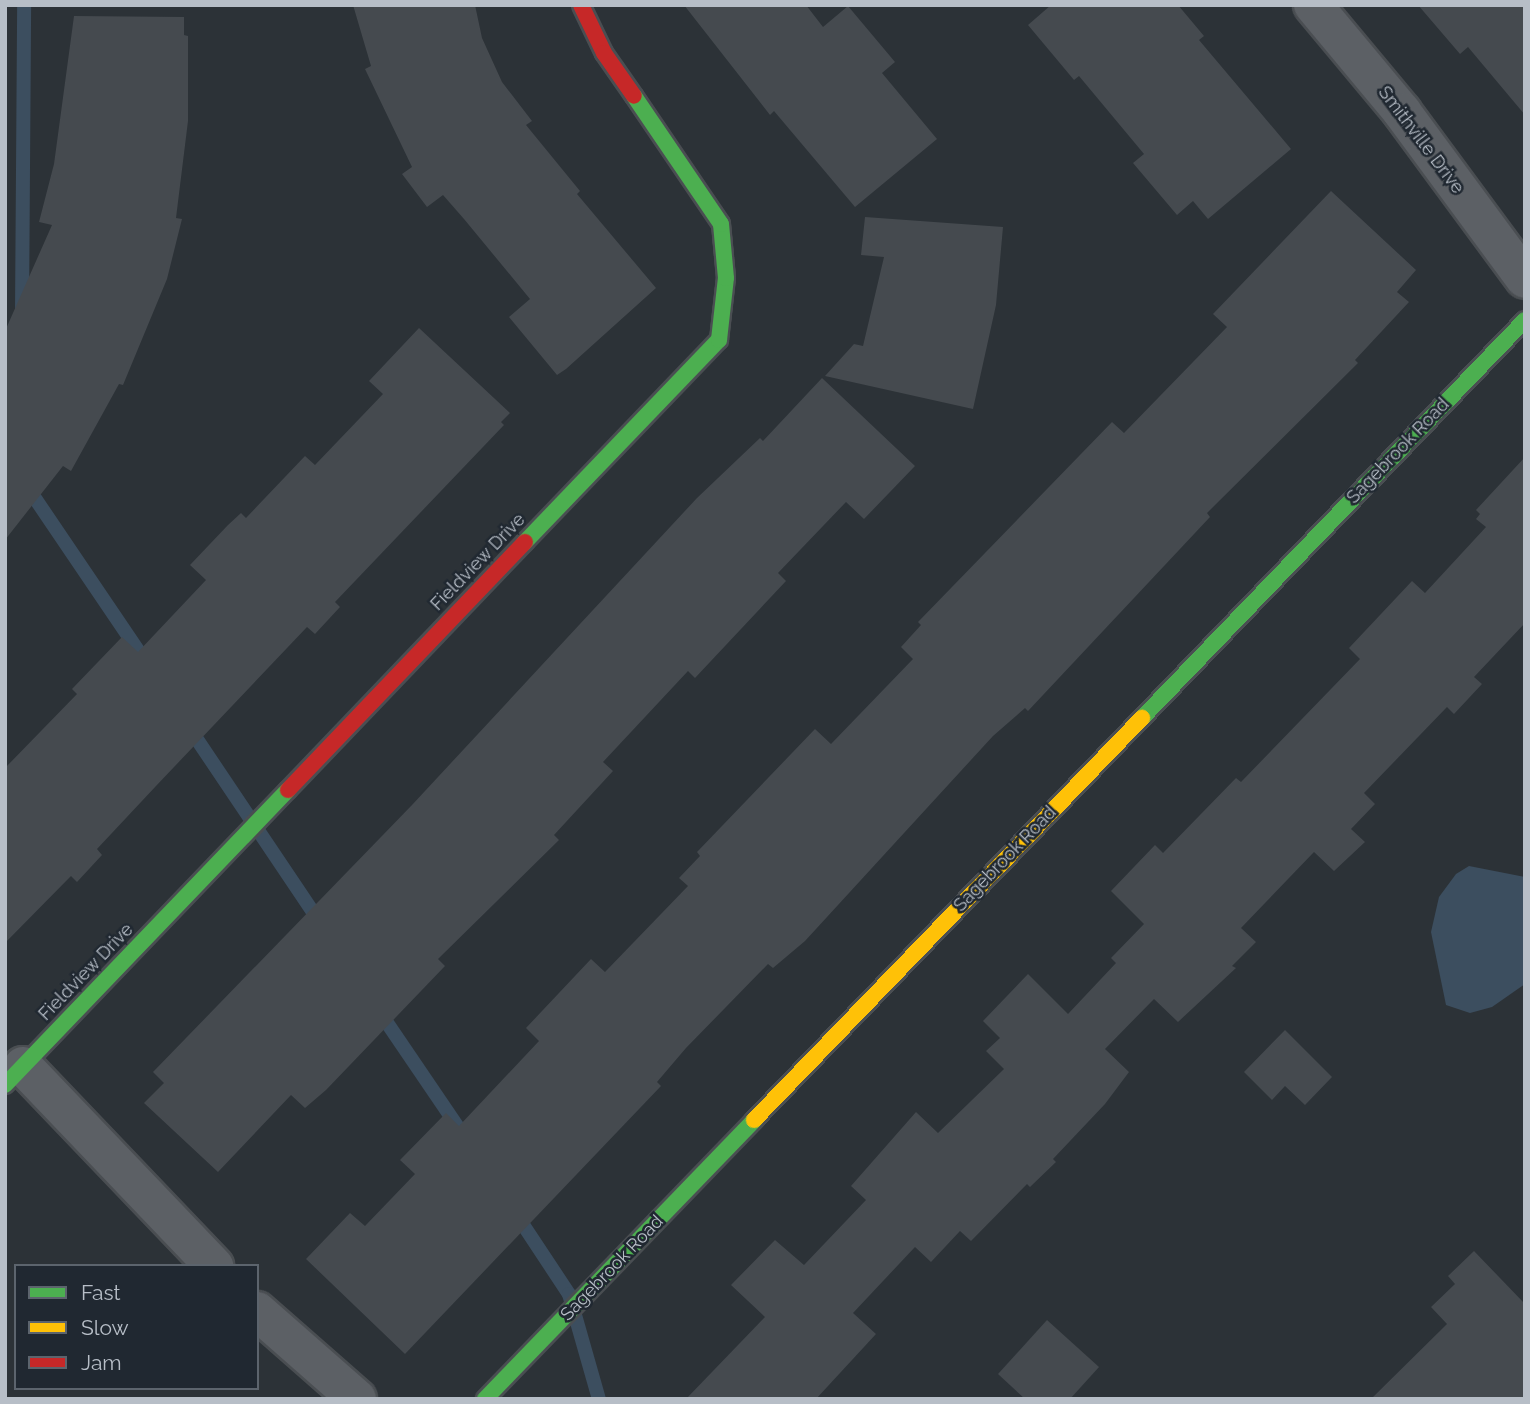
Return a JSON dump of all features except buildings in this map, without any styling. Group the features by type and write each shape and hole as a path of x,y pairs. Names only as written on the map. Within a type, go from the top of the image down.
{"street":[{"name":"Fieldview Drive","path":"14,1076 719,341 726,278 721,224 604,53 580,5"},
{"name":"Smithville Drive","path":"1313,5 1402,112 1525,279"},
{"name":"Sagebrook Road","path":"485,1399 1525,320"},
{"path":"14,1076 212,1264"},
{"path":"259,1313 357,1399"}],"water":[{"path":"1469,866 1525,877 1525,984 1492,1007 1470,1013 1446,1005 1431,932 1439,897 1456,874"}],"waterway":[{"path":"22,312 24,5"},
{"path":"26,485 148,665"},
{"path":"188,726 321,924"},
{"path":"379,1011 462,1133"},
{"path":"516,1214 569,1294 599,1399"}],"traffic: fast":[{"path":"525,542 719,340 726,278 721,224 634,96"},
{"path":"1142,718 1525,320"},
{"path":"5,1085 288,790"},
{"path":"485,1399 754,1120"}],"traffic: slow":[{"path":"754,1120 1142,718"}],"traffic: jam":[{"path":"581,5 604,53 634,96"},
{"path":"288,790 525,542"}]}
